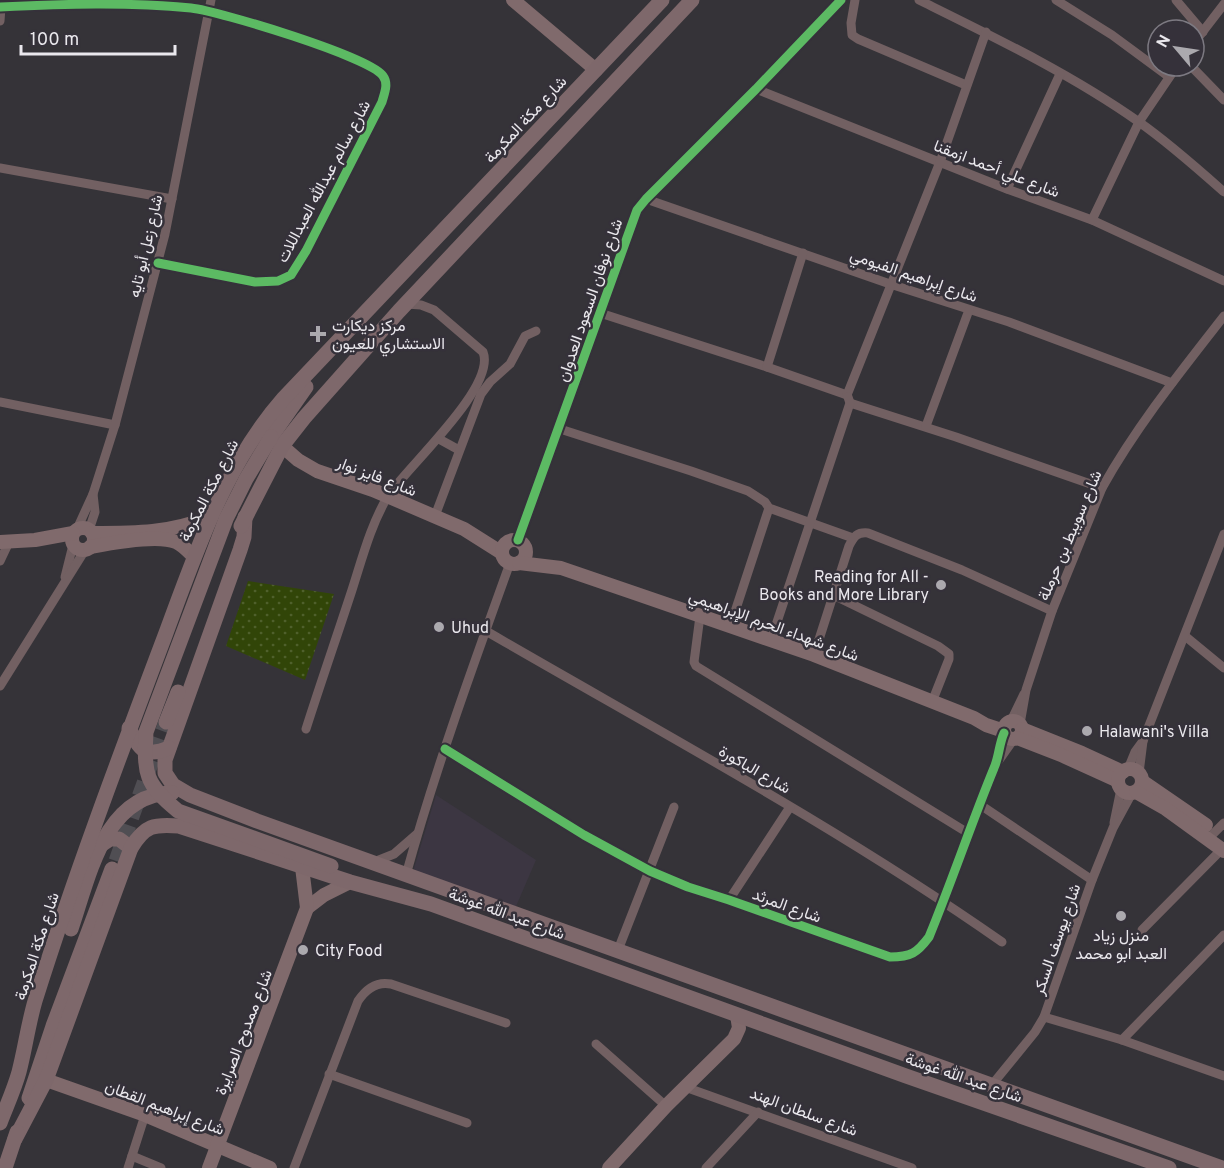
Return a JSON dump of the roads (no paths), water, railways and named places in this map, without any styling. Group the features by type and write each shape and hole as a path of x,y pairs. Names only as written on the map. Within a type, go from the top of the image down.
{"main road":[{"name":"شارع مكة المكرمة","path":"0,1123 19,1074 35,1004 129,728 194,557 235,469 270,416 662,0"},
{"path":"431,904 178,811 150,784 144,762 146,732 226,519 246,479 277,442 304,418 406,304 692,0"},
{"path":"166,722 245,517 277,442 337,343"},
{"name":"شارع عبد الله غوشة","path":"245,517 242,543 165,760 165,773 173,785 190,795 406,875 1222,1168"},
{"path":"129,728 138,746 148,753 158,753 169,748"},
{"path":"19,1074 108,830 122,814 141,800 169,792 190,795"},
{"path":"222,842 216,832 215,822 220,815 230,810"},
{"name":"شارع عبد الله غوشة","path":"15,1139 46,1080 70,1020 131,848 139,834 160,825 179,826 222,842 350,882 431,904 1169,1168"},
{"path":"101,845 110,839 119,838 131,848"},
{"path":"5,1168 53,1026 116,861"}],"street":[{"name":"شارع زعل أبو تايه","path":"0,686 65,580 95,512 93,494 115,425 158,263 211,0"},
{"path":"513,0 596,70"},
{"name":"شارع نوفان السعود العدوان","path":"406,875 445,749 631,223 646,199 841,0"},
{"path":"855,0 851,23 852,35 966,85"},
{"path":"919,0 986,32 1139,122 1224,192"},
{"path":"1056,0 1112,35 1146,60"},
{"path":"1176,0 1191,18"},
{"name":"شارع سالم عبدالله العبداللات","path":"1,7 107,3 209,11 299,38 350,57 376,69 383,75 386,82 382,102 306,251 291,275 278,281 255,282 158,263"},
{"path":"1206,28 1224,4"},
{"path":"0,21 1,7"},
{"path":"771,640 849,399 890,284 940,162 986,32"},
{"path":"1007,189 1060,74"},
{"path":"1092,220 1139,122 1168,78"},
{"path":"1203,78 1224,100"},
{"name":"شارع علي أحمد ازمقنا","path":"756,89 1007,189 1092,220 1224,281"},
{"path":"0,168 172,199"},
{"name":"شارع إبراهيم الفيومي","path":"646,199 890,284 1020,326 1172,383"},
{"path":"767,367 803,253"},
{"path":"306,729 365,551 388,496 439,438 473,389 485,366 485,356 480,348 434,310 421,305 406,304"},
{"path":"926,426 969,310"},
{"path":"600,313 767,367 849,399 1102,488"},
{"name":"شارع سويبط بن حرملة","path":"1012,730 1052,611 1102,488 1172,383 1224,316"},
{"path":"435,516 485,388 510,364 525,336 536,331"},
{"path":"0,402 115,425"},
{"path":"560,429 748,491 770,508 853,538"},
{"path":"439,438 459,450"},
{"name":"شارع فايز نوار","path":"277,442 298,460 317,471 388,496 514,552"},
{"path":"730,627 770,508"},
{"path":"0,561 5,542 82,539 171,530 212,517"},
{"path":"814,655 853,538 861,533 868,533 962,570 1052,611"},
{"name":"شارع يوسف السكر","path":"1224,534 1143,741 1044,1017 1122,1040 1224,1076"},
{"path":"82,539 116,542 167,540 180,544 194,557"},
{"name":"شارع شهداء الحرم الإبراهيمي","path":"514,552 814,655 974,718 986,725 1012,730 1061,755 1130,781 1220,840"},
{"path":"833,595 938,646 949,654 932,702"},
{"path":"700,616 694,662 696,666 968,833"},
{"name":"شارع الباكورة","path":"486,631 790,807 944,901 1002,942"},
{"path":"1185,636 1224,668"},
{"name":"شارع المرثد","path":"445,749 584,835 650,871 688,887 890,957 904,957 921,947 929,937 995,765 999,743 1012,730"},
{"path":"979,804 1092,880"},
{"path":"618,950 674,807"},
{"path":"729,900 790,807"},
{"path":"373,862 394,854 417,834"},
{"path":"1142,930 1220,840"},
{"name":"شارع ممدوح الصرايرة","path":"209,1168 307,908 302,867"},
{"path":"307,908 324,895 350,882"},
{"path":"1122,1040 1224,935"},
{"path":"294,1168 357,1001 365,991 383,983 506,1023"},
{"path":"609,1168 666,1106 735,1039 740,1028 737,1015"},
{"path":"992,1086 1035,1032 1044,1017"},
{"path":"596,1044 666,1106"},
{"path":"329,1074 467,1123"},
{"name":"شارع إبراهيم القطان","path":"46,1080 146,1115 270,1168"},
{"name":"شارع سلطان الهند","path":"685,1087 912,1168"},
{"path":"706,1168 758,1112"},
{"path":"128,1168 146,1115"},
{"path":"132,1156 161,1168"}],"tunnel":[{"path":"116,861 166,722"}],"place":[{"name":"مركز ديكارت الاستشاري للعيون","path":"318,334"},
{"name":"Reading for All - Books and More Library","path":"941,585"},
{"name":"Uhud","path":"439,627"},
{"name":"Halawani's Villa","path":"1087,731"},
{"name":"منزل زياد العبد ابو محمد","path":"1121,916"},
{"name":"City Food","path":"303,950"}]}
